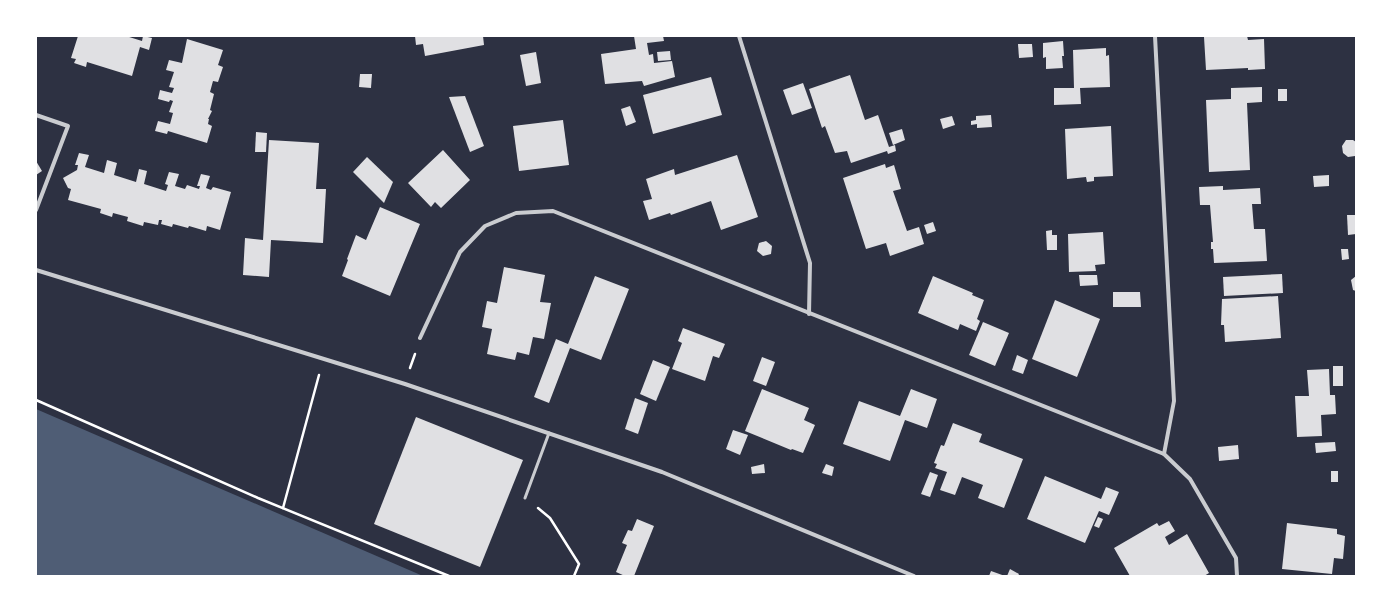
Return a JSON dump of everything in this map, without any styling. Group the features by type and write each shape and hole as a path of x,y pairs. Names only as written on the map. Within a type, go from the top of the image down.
{"street":[{"path":"739,36 810,263 809,314"},
{"path":"1155,36 1174,401 1164,454"},
{"path":"36,115 68,126 36,210"},
{"path":"420,338 460,252 486,226 516,213 553,212 1164,454 1190,479 1236,558 1237,576"},
{"path":"36,270 405,384 662,472 914,576"}],"lane":[{"path":"526,498 549,433"}],"path":[{"path":"405,384 420,338"},
{"path":"283,508 323,359"},
{"path":"36,400 283,508 449,576"},
{"path":"526,498 550,518 571,551 579,564 574,576"}],"water":[{"path":"36,409 423,576 36,576"}],"building":[{"path":"78,36 126,36 142,41 143,36 152,38 149,50 140,47 132,76 87,62 86,67 74,63 76,59 71,58"},
{"path":"415,36 483,36 484,45 425,56 423,44 416,45"},
{"path":"634,36 663,36 664,41 647,43 649,55 653,54 654,63 672,61 675,77 644,86 642,81 605,84 601,54 636,49"},
{"path":"1247,36 1248,40 1264,39 1265,69 1248,70 1248,68 1206,70 1204,37"},
{"path":"187,39 223,50 218,65 223,67 218,82 213,81 210,92 214,94 210,110 212,111 208,119 208,124 212,126 207,143 168,131 167,134 155,131 158,121 170,124 173,113 169,112 173,101 170,100 169,102 158,99 160,90 172,93 174,88 169,87 174,72 166,70 169,60 182,63"},
{"path":"1063,41 1063,68 1046,69 1046,57 1043,58 1043,43"},
{"path":"1018,44 1032,44 1033,57 1019,58"},
{"path":"1106,48 1106,56 1109,55 1110,87 1080,88 1081,104 1054,105 1054,88 1074,88 1073,50"},
{"path":"670,51 671,60 658,61 657,52"},
{"path":"536,52 541,83 526,86 520,55"},
{"path":"360,74 372,74 371,88 359,87"},
{"path":"850,75 865,120 878,115 889,147 895,145 896,151 888,154 887,151 851,163 847,151 835,153 825,126 822,128 809,89"},
{"path":"711,77 722,115 653,134 643,95"},
{"path":"803,83 812,108 792,115 783,90"},
{"path":"1262,87 1262,102 1247,103 1250,170 1209,172 1206,100 1231,99 1231,88"},
{"path":"1278,89 1287,89 1287,101 1278,101"},
{"path":"465,96 484,146 470,152 449,97"},
{"path":"630,106 636,122 626,126 621,109"},
{"path":"991,115 992,127 977,128 977,124 971,125 971,121 976,120 976,116"},
{"path":"952,116 955,125 943,129 940,119"},
{"path":"563,120 569,165 519,171 513,126"},
{"path":"1111,126 1113,176 1094,177 1094,181 1087,182 1086,177 1067,179 1065,129"},
{"path":"902,129 905,140 893,145 889,133"},
{"path":"256,132 267,133 266,152 255,152"},
{"path":"269,140 319,143 316,189 326,189 323,243 271,240 269,277 243,275 245,238 263,240"},
{"path":"1346,140 1353,140 1356,142 1355,156 1348,157 1343,153 1342,146"},
{"path":"443,150 470,180 441,208 435,202 431,207 408,183"},
{"path":"79,153 89,155 85,167 104,173 107,160 117,163 114,175 136,182 139,169 147,171 144,184 166,191 168,185 165,184 169,172 179,174 175,186 185,189 187,185 199,189 200,186 197,186 201,174 210,176 206,188 211,190 213,187 231,192 220,230 207,226 206,231 189,226 188,228 173,224 172,227 161,224 162,220 159,220 158,225 144,222 143,226 127,221 128,217 113,213 112,217 100,213 101,209 68,200 71,189 68,188 63,178 77,170 78,165 75,165"},
{"path":"737,155 758,217 721,230 711,201 671,215 670,213 649,220 643,201 652,199 646,179 674,169 675,175"},
{"path":"367,157 393,182 384,203 353,172"},
{"path":"36,161 42,171 36,175"},
{"path":"885,164 886,168 894,165 901,189 893,191 907,231 919,227 924,244 890,256 886,243 866,249 843,178"},
{"path":"1329,175 1329,186 1314,187 1313,176"},
{"path":"1223,186 1223,190 1260,188 1261,204 1252,204 1254,229 1265,229 1267,261 1214,263 1213,249 1211,249 1211,242 1213,242 1210,205 1200,205 1199,187"},
{"path":"380,207 420,224 390,296 342,276 356,235 366,240"},
{"path":"1347,215 1356,215 1356,234 1348,235"},
{"path":"933,222 936,231 927,234 924,225"},
{"path":"1052,230 1052,235 1057,235 1057,250 1047,250 1046,231"},
{"path":"1103,232 1105,264 1095,265 1096,271 1069,272 1068,234"},
{"path":"766,241 772,246 771,254 763,256 757,251 759,243"},
{"path":"1341,249 1348,249 1349,259 1342,260"},
{"path":"504,267 545,275 540,302 551,303 544,339 533,337 529,355 517,352 515,360 487,354 492,329 482,327 487,301 497,303"},
{"path":"1282,274 1283,293 1224,296 1223,277"},
{"path":"1079,275 1097,275 1098,285 1080,286"},
{"path":"595,276 629,289 601,360 570,348 549,403 534,397 556,339 568,344"},
{"path":"933,276 973,293 972,295 984,300 977,319 980,321 976,331 960,324 958,330 918,313"},
{"path":"1356,276 1356,291 1353,290 1351,280"},
{"path":"1113,292 1140,292 1141,307 1113,307"},
{"path":"1278,296 1281,338 1225,342 1224,325 1221,325 1222,299"},
{"path":"1055,300 1100,319 1077,377 1032,359"},
{"path":"983,322 1009,333 995,366 969,355"},
{"path":"683,328 725,344 719,358 713,356 705,381 672,369 682,343 678,341"},
{"path":"1017,355 1028,360 1023,374 1012,370"},
{"path":"762,357 775,362 766,386 753,381"},
{"path":"653,360 670,367 656,401 640,394"},
{"path":"1333,366 1343,366 1343,386 1333,386"},
{"path":"1329,369 1330,395 1335,395 1336,414 1321,415 1322,436 1297,437 1295,396 1309,396 1307,370"},
{"path":"762,389 809,408 804,420 815,425 803,453 792,449 791,450 745,431"},
{"path":"911,389 937,399 927,428 905,420 890,461 843,444 859,401 900,416"},
{"path":"635,398 648,403 638,434 625,429"},
{"path":"416,417 523,460 480,567 374,524"},
{"path":"953,423 982,434 979,442 1023,459 1004,508 978,498 983,485 962,477 955,495 940,490 947,472 935,468 937,464 934,463 941,445 944,446"},
{"path":"733,430 748,435 740,455 726,449"},
{"path":"1335,442 1336,451 1316,453 1315,443"},
{"path":"1238,445 1239,459 1219,461 1218,447"},
{"path":"764,464 765,473 752,474 751,467"},
{"path":"826,464 834,467 832,476 822,473"},
{"path":"1331,471 1338,471 1338,482 1331,482"},
{"path":"930,472 938,475 930,497 921,494"},
{"path":"1045,476 1101,499 1106,487 1119,492 1109,515 1099,511 1085,543 1027,519"},
{"path":"1098,517 1103,519 1099,528 1094,526"},
{"path":"637,519 654,526 634,576 625,576 616,572 627,545 622,543 628,530 632,531"},
{"path":"1169,521 1175,531 1165,537 1169,545 1187,534 1209,573 1204,576 1130,576 1114,548 1157,523 1159,526"},
{"path":"1287,523 1337,529 1337,534 1345,536 1343,559 1334,558 1332,574 1282,569"},
{"path":"1010,569 1019,574 1018,576 1007,576"},
{"path":"991,571 1005,576 989,576"}]}
